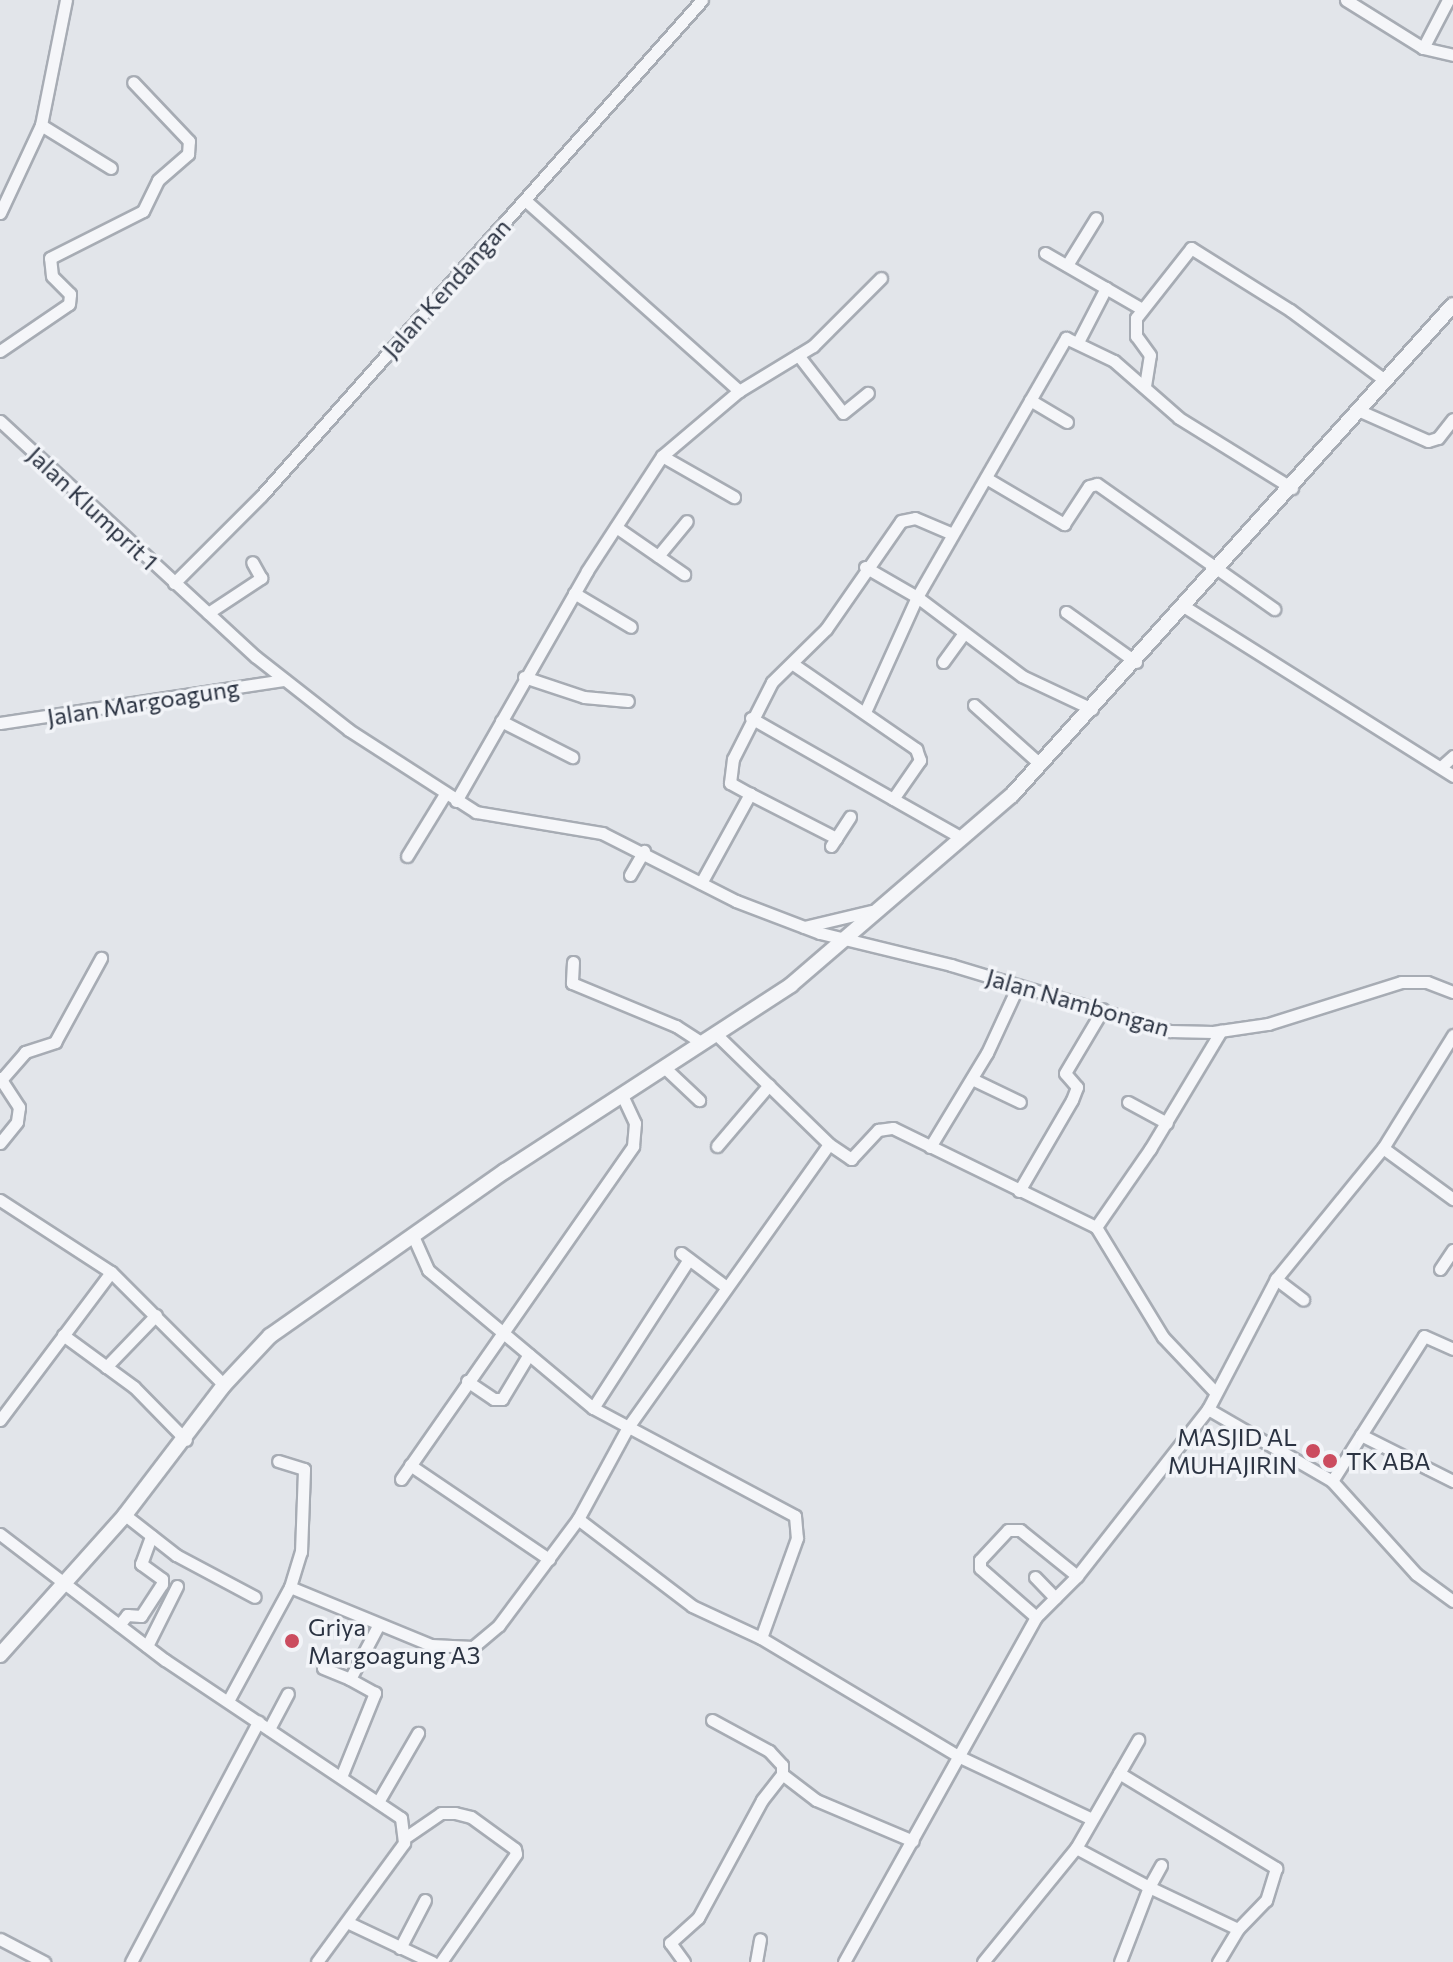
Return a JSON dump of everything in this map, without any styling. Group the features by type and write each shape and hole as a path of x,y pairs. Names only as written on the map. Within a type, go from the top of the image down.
{"street":[{"path":"0,213 41,125 66,0"},
{"name":"Jalan Kendangan","path":"186,571 262,495 702,0"},
{"path":"1346,0 1423,48 1453,55"},
{"path":"1423,48 1448,0"},
{"path":"0,351 69,304 70,294 52,276 50,258 143,211 158,180 188,154 189,141 133,82"},
{"path":"41,125 111,168"},
{"path":"525,200 739,391"},
{"path":"1067,265 1096,218"},
{"path":"1145,386 1150,355 1134,329 1142,309 1183,252 1199,249 1386,381"},
{"path":"1045,253 1142,309"},
{"path":"456,801 574,593 662,456 739,391 813,346 881,278"},
{"path":"1078,342 1106,288"},
{"path":"0,1655 125,1515 186,1440 224,1385 270,1336 791,985 871,911 962,838 1040,764 1136,662 1185,607 1213,569 1292,488 1453,305"},
{"path":"865,712 950,533 986,478 1066,338 1114,361 1179,418 1292,488"},
{"path":"798,355 843,413 868,393"},
{"path":"1030,400 1067,422"},
{"path":"1360,411 1428,441 1438,438 1453,419"},
{"name":"Jalan Klumprit 1","path":"0,421 174,583 186,571"},
{"path":"662,456 734,497"},
{"path":"986,478 1064,524 1089,486 1097,484 1213,569 1274,609"},
{"path":"850,817 833,842 730,782 751,718 776,676 793,664 826,629 865,567 905,518 928,521 950,533"},
{"path":"658,556 687,521"},
{"path":"616,527 684,574"},
{"path":"208,613 261,578 252,562"},
{"path":"865,567 917,597 1022,676 1092,709"},
{"name":"Jalan Nambongan","path":"174,583 285,680 456,801 493,817 580,827 644,851 701,883 842,940 1103,1009 1170,1031 1221,1031 1268,1024 1401,982 1427,982 1453,992"},
{"path":"574,593 631,627"},
{"path":"1185,607 1442,766 1453,776"},
{"path":"1066,612 1136,662"},
{"path":"943,662 963,634"},
{"path":"793,664 865,712 921,756 893,799"},
{"path":"524,677 584,697 628,701"},
{"name":"Jalan Margoagung","path":"0,723 285,680"},
{"path":"974,705 1040,764"},
{"path":"751,718 962,838"},
{"path":"501,721 572,757"},
{"path":"1442,766 1453,756"},
{"path":"407,856 445,794"},
{"path":"701,883 750,794"},
{"path":"630,875 644,851"},
{"path":"804,927 871,911"},
{"path":"0,1143 19,1115 16,1101 1,1079 25,1052 55,1042 101,958"},
{"path":"573,962 572,983 676,1026 702,1043"},
{"path":"930,1147 972,1079 1018,986"},
{"path":"1019,1191 1072,1100 1077,1087 1065,1073 1103,1009"},
{"path":"1096,1227 1167,1123 1221,1031"},
{"path":"716,1034 829,1144 851,1159 887,1127 1096,1227 1163,1337 1215,1392"},
{"path":"846,1961 1036,1617 1077,1576 1208,1409 1276,1279 1383,1148 1453,1035"},
{"path":"665,1068 699,1100"},
{"path":"972,1079 1020,1102"},
{"path":"717,1146 769,1085"},
{"path":"401,1479 502,1329 633,1146 635,1123 623,1097"},
{"path":"1128,1102 1167,1123"},
{"path":"290,1587 378,1626 431,1645 451,1649 482,1642 578,1519 628,1427 725,1286 829,1144"},
{"path":"1383,1148 1453,1199"},
{"path":"0,1200 111,1272 224,1385"},
{"path":"412,1241 428,1270 593,1408 795,1516 797,1538 761,1638"},
{"path":"1440,1269 1453,1250"},
{"path":"593,1408 685,1256 725,1286"},
{"path":"0,1420 111,1272"},
{"path":"1276,1279 1303,1299"},
{"path":"106,1367 156,1315"},
{"path":"63,1335 106,1367 186,1440"},
{"path":"1332,1481 1424,1336 1453,1349"},
{"path":"467,1381 494,1399 502,1399 529,1354"},
{"path":"1208,1409 1332,1481 1416,1574 1453,1601"},
{"path":"1361,1435 1453,1481"},
{"path":"228,1701 290,1587 304,1536 305,1477 301,1466 278,1461"},
{"path":"410,1465 549,1559"},
{"path":"125,1515 188,1563 255,1597"},
{"path":"578,1519 692,1606 761,1638 958,1756 1090,1818"},
{"path":"1036,1617 979,1566 1008,1530 1020,1530 1077,1576"},
{"path":"0,1534 147,1646 401,1818 406,1837"},
{"path":"119,1625 127,1615 141,1616 162,1584 162,1579 141,1564 151,1536"},
{"path":"1035,1577 1055,1598"},
{"path":"147,1646 177,1586"},
{"path":"350,1679 378,1626"},
{"path":"323,1668 375,1693 341,1777"},
{"path":"131,1962 264,1725 288,1694"},
{"path":"684,1962 670,1943 698,1918 762,1800 782,1774 782,1765 769,1751 712,1720"},
{"path":"378,1802 418,1733"},
{"path":"983,1962 1076,1848 1090,1818 1138,1740"},
{"path":"1119,1773 1276,1868 1266,1900 1238,1929 1218,1962"},
{"path":"782,1774 816,1800 913,1841"},
{"path":"317,1962 349,1923 406,1837 441,1813 455,1813 471,1817 515,1849 516,1854 441,1962"},
{"path":"1076,1848 1238,1929"},
{"path":"1120,1962 1149,1887 1161,1865"},
{"path":"400,1948 425,1900"},
{"path":"349,1923 432,1962"},
{"path":"0,1939 44,1962"},
{"path":"756,1962 760,1939"}],"place":[{"name":"MASJID AL MUHAJIRIN","path":"1313,1451"},
{"name":"TK ABA","path":"1330,1461"},
{"name":"Griya Margoagung A3","path":"292,1641"}]}
